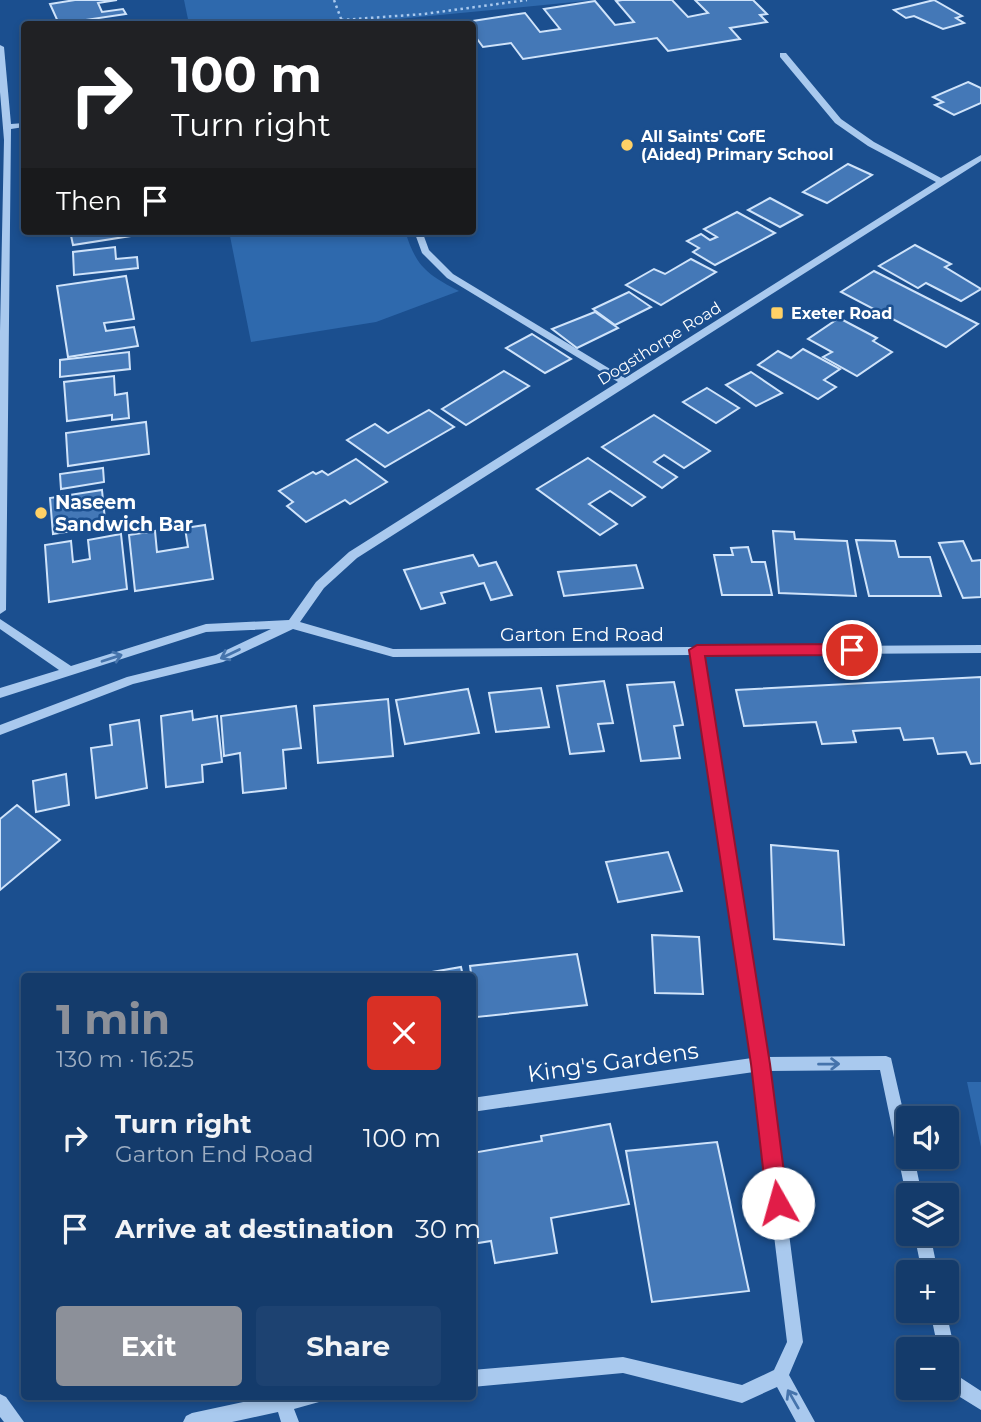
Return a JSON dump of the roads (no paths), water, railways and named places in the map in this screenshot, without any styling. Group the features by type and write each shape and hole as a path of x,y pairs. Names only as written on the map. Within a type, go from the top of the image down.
{"street":[{"path":"0,47 7,127 0,610"},
{"path":"783,55 838,121 872,144 942,182"},
{"path":"7,127 21,125"},
{"name":"Dogsthorpe Road","path":"292,624 320,585 354,555 981,157"},
{"path":"419,235 425,251 450,276 626,383"},
{"path":"0,623 71,672"},
{"path":"0,730 131,680 219,659 292,624"},
{"name":"Garton End Road","path":"0,693 206,628 292,624 393,653 981,649"},
{"path":"476,1379 623,1365 742,1394 780,1377 795,1342 760,1064 697,650"},
{"name":"King's Gardens","path":"476,1104 760,1064 886,1063 911,1183"},
{"path":"780,1377 806,1422"},
{"path":"959,1386 981,1401"},
{"path":"192,1422 296,1400"},
{"path":"0,1403 15,1422"},
{"path":"284,1403 290,1422"}],"place":[{"name":"All Saints' CofE (Aided) Primary School","path":"627,145"},
{"name":"Exeter Road","path":"777,313"},
{"name":"Naseem Sandwich Bar","path":"41,513"}]}
